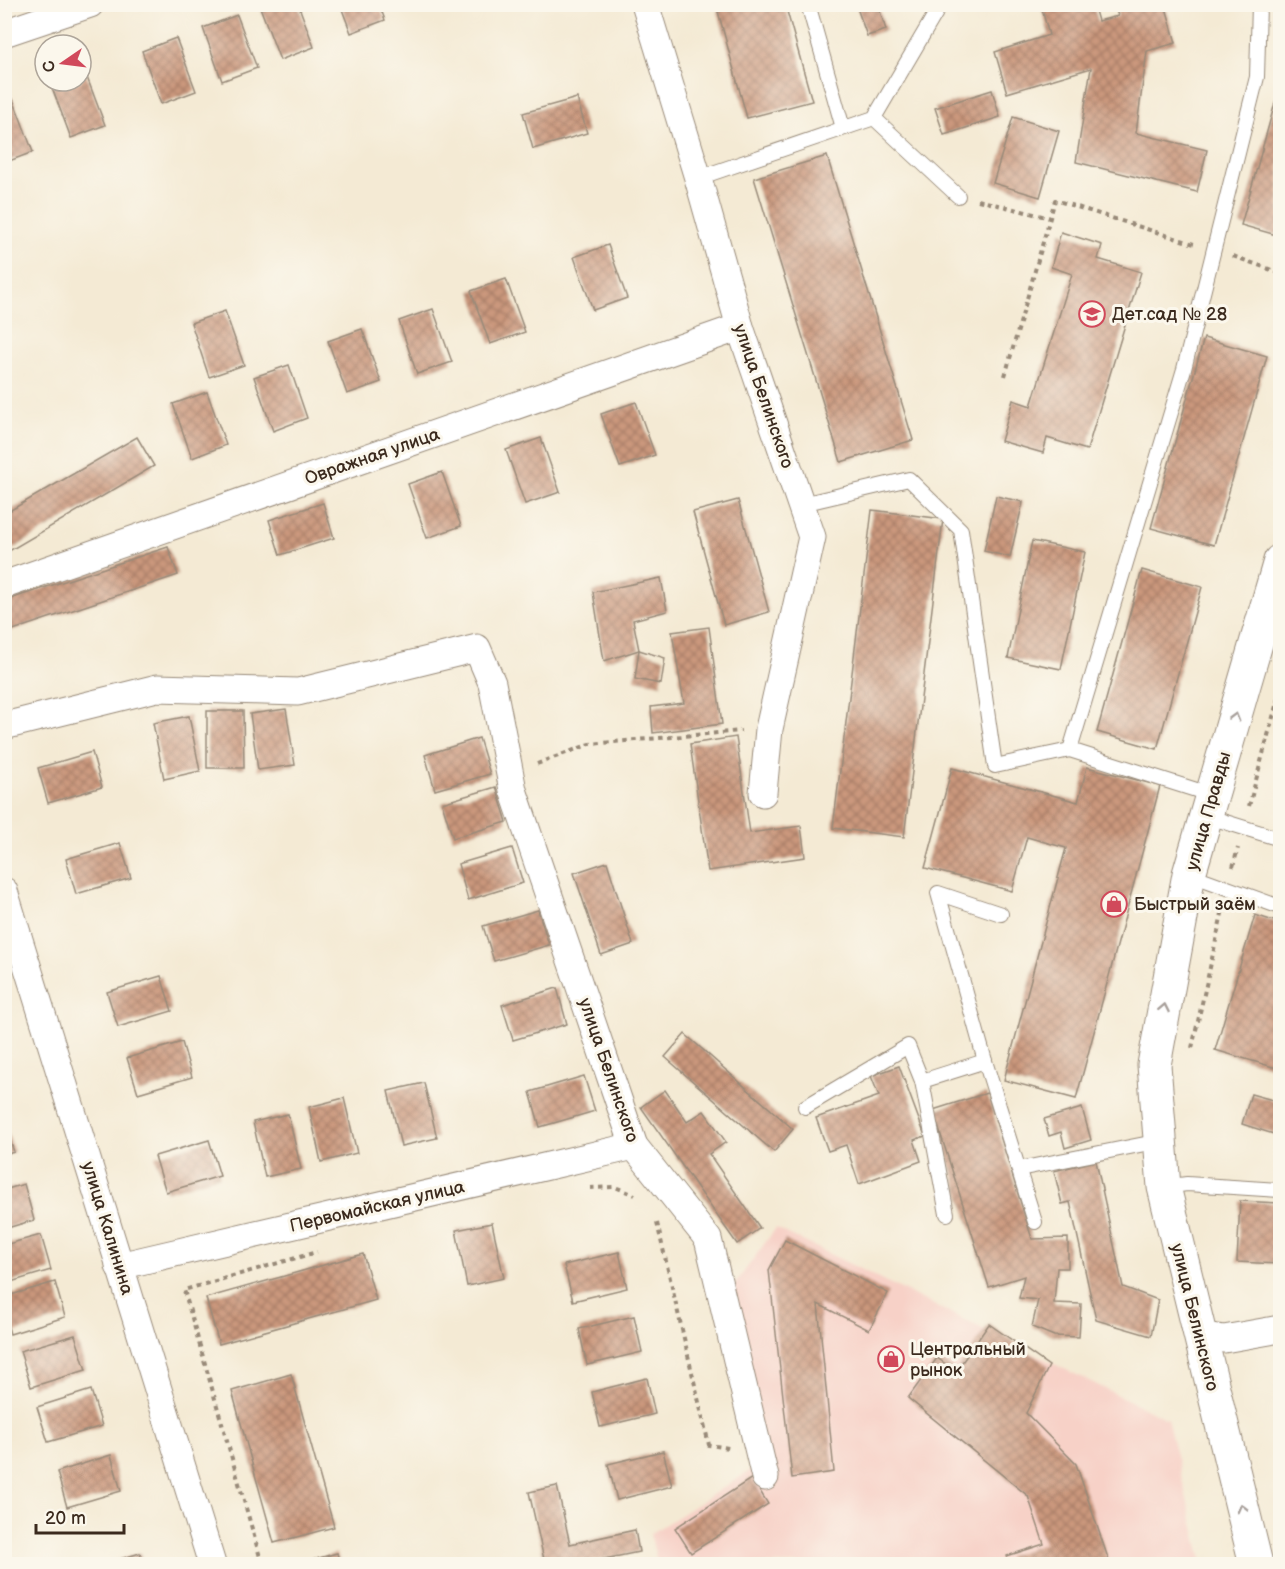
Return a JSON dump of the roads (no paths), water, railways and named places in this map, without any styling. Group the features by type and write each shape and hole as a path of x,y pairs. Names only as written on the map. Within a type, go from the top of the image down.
{"street":[{"name":"улица Белинского","path":"645,4 740,327 812,537 769,729 763,793"},
{"path":"4,33 80,6"},
{"name":"Овражная улица","path":"4,585 740,327"},
{"name":"улица Правды","path":"1154,1065 1189,874 1266,629 1281,561"},
{"name":"улица Белинского","path":"4,726 157,688 298,692 477,648 492,683 513,790 634,1146 708,1239 762,1465"},
{"name":"улица Калинина","path":"4,891 212,1564"},
{"name":"улица Белинского","path":"1154,1065 1164,1187 1256,1564"},
{"name":"Первомайская улица","path":"119,1266 634,1146"},
{"path":"1199,1335 1224,1339 1281,1329"}],"lane":[{"path":"808,4 843,128"},
{"path":"698,178 874,118 941,4"},
{"path":"1070,750 1184,369 1257,77 1259,4"},
{"path":"874,118 958,195"},
{"path":"802,504 909,479 961,530 994,766 1070,750 1209,806 1244,827 1281,838"},
{"path":"1189,874 1281,907"},
{"path":"1001,914 938,893 985,1061 1035,1222"},
{"path":"805,1107 908,1046 922,1081 947,1214"},
{"path":"922,1081 985,1061"},
{"path":"1019,1169 1160,1141"},
{"path":"1164,1187 1187,1184 1281,1190"}],"place":[{"name":"Дет.сад № 28","path":"1092,314"},
{"name":"Быстрый заём","path":"1114,904"},
{"name":"Центральный рынок","path":"891,1359"}]}
